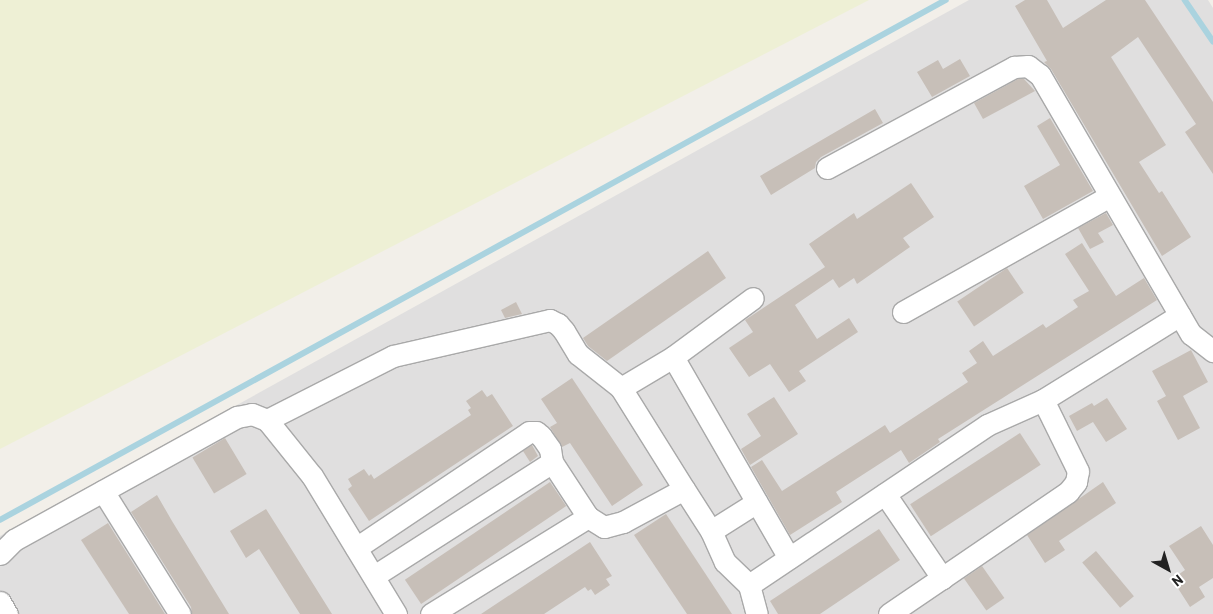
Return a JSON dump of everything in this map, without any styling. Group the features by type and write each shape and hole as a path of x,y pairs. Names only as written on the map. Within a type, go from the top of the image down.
{"street":[{"path":"827,168 1014,68 1028,66 1040,75 1191,334 1213,351"},
{"path":"903,312 1110,196"},
{"path":"620,388 673,356 753,298"},
{"path":"750,585 987,424 1043,400 1180,315"},
{"path":"268,420 393,356 550,320 558,324 564,331 578,354 620,388 711,530 725,562 750,585 757,614"},
{"path":"673,356 789,558"},
{"path":"889,614 1068,492 1076,482 1078,471 1043,400"},
{"path":"0,554 14,540 237,417 252,414 268,420 312,476 396,614"},
{"path":"356,548 529,432 536,432 541,436 550,449 552,462 588,517 604,527 624,522 684,489"},
{"path":"374,576 552,462"},
{"path":"103,491 180,614"},
{"path":"885,494 942,578"},
{"path":"711,530 757,502"},
{"path":"431,614 588,517"},
{"path":"0,602 7,614"}],"shaded area":[{"path":"969,0 1208,0 1213,8 1213,614 11,614 0,595 0,536"}],"green space":[{"path":"0,0 869,0 0,449"}],"building":[{"path":"1025,0 1047,0 1063,28 1106,0 1145,0 1213,102 1213,174 1185,132 1196,124 1138,37 1111,57 1166,145 1139,162 1159,193 1162,191 1191,237 1162,256 1051,69 1044,62 1047,61 1015,6"},
{"path":"960,59 970,76 932,97 917,72 938,60 943,69"},
{"path":"1018,79 1024,79 1035,91 983,119 974,103"},
{"path":"875,109 883,123 821,157 816,162 815,168 771,195 760,176"},
{"path":"1050,118 1093,191 1043,219 1024,186 1060,165 1037,126"},
{"path":"911,183 934,217 903,238 910,247 857,284 854,278 839,288 833,279 795,305 817,339 849,318 858,332 799,371 806,381 789,392 770,364 749,377 729,348 753,332 745,320 825,267 809,244 854,213 857,219"},
{"path":"1106,213 1113,225 1098,233 1104,242 1090,249 1078,228"},
{"path":"1082,243 1116,296 1144,278 1157,300 938,439 940,442 909,463 901,450 836,492 842,502 790,535 751,467 762,460 782,491 885,425 890,433 968,382 962,373 977,363 969,351 983,341 993,356 1043,324 1046,328 1078,307 1073,300 1089,291 1065,254"},
{"path":"708,251 726,278 607,361 588,346 583,338"},
{"path":"1007,268 1024,293 974,326 957,302"},
{"path":"516,302 522,314 505,318 501,310"},
{"path":"1191,350 1208,382 1183,396 1200,428 1178,440 1157,401 1166,396 1152,371"},
{"path":"572,378 643,485 612,506 570,443 562,447 550,427 557,423 541,399"},
{"path":"482,390 487,397 492,394 513,426 369,521 348,489 352,486 348,479 364,469 374,479 471,415 468,410 471,408 466,401"},
{"path":"774,397 798,434 750,465 741,449 761,436 747,414"},
{"path":"1107,398 1127,429 1106,442 1093,422 1077,431 1069,416 1092,403 1094,406"},
{"path":"1020,433 1041,465 931,536 910,504"},
{"path":"225,438 247,474 214,494 192,458"},
{"path":"532,445 538,456 530,462 523,451"},
{"path":"550,482 566,506 421,604 405,580"},
{"path":"1103,482 1116,503 1059,541 1065,550 1045,563 1027,535"},
{"path":"157,495 229,614 192,614 191,607 131,512"},
{"path":"266,509 332,614 300,614 259,549 246,558 230,531"},
{"path":"666,514 732,614 687,614 634,535"},
{"path":"108,523 165,614 129,614 81,540"},
{"path":"1201,526 1213,545 1213,578 1199,587 1205,597 1190,607 1172,579 1185,570 1169,546"},
{"path":"879,529 900,560 820,614 778,614 770,601"},
{"path":"590,542 612,576 606,579 610,585 595,595 591,589 588,591 585,587 544,614 481,614"},
{"path":"1096,551 1134,596 1120,608 1082,563"},
{"path":"982,566 1004,598 986,611 964,579"}],"waterway":[{"path":"0,520 946,0"},
{"path":"1185,0 1213,41"}]}
